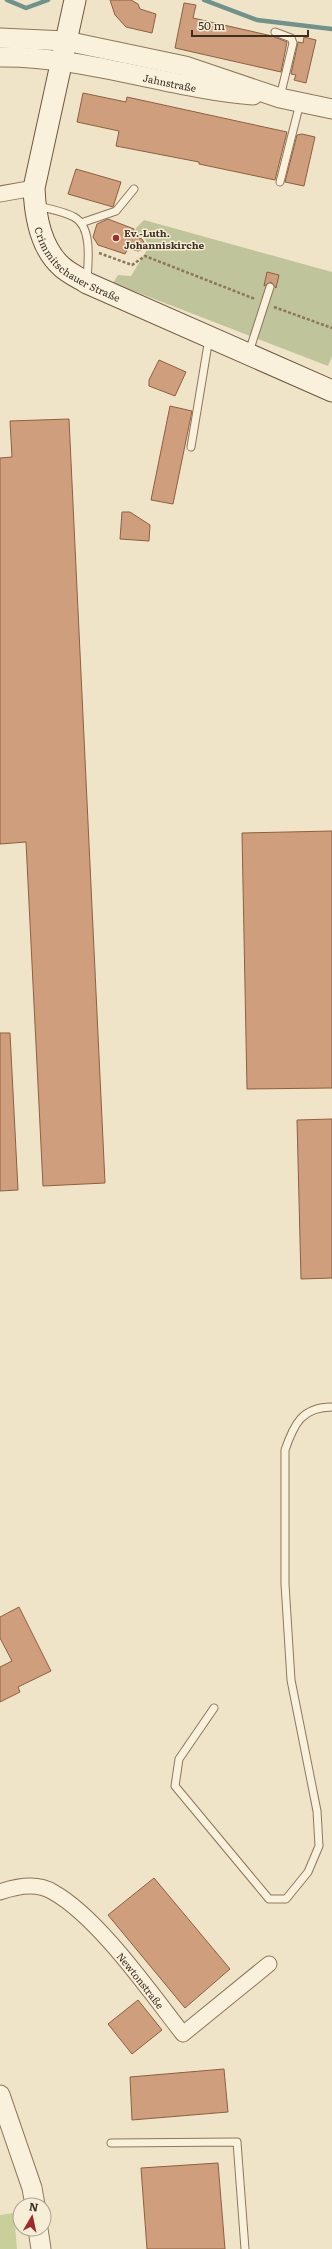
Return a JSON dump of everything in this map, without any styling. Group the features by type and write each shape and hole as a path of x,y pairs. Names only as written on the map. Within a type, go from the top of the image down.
{"main road":[{"name":"Crimmitschauer Straße","path":"74,3 34,197 40,230 54,258 61,266 87,283 248,356 332,391"}],"street":[{"name":"Jahnstraße","path":"0,38 66,41 185,66 280,98"},
{"name":"Jahnstraße","path":"0,57 61,61 219,92 280,98 332,109"},
{"path":"0,194 34,197"},
{"name":"Newtonstraße","path":"0,1892 15,1887 34,1886 53,1891 79,1911 103,1934 183,2034 269,1964"},
{"path":"0,2095 32,2188 34,2197"},
{"path":"39,2237 41,2249"}],"lane":[{"path":"275,32 290,38 293,43 280,98"},
{"path":"280,182 300,102"},
{"path":"81,222 116,211 134,189"},
{"path":"34,197 81,222 89,249 87,283"},
{"path":"248,356 270,287"},
{"path":"191,447 209,338"},
{"path":"214,1708 179,1759 175,1786 269,1899 286,1899 308,1872 319,1846 317,1811 290,1680 285,1584 285,1450 292,1429 308,1411 332,1407"},
{"path":"111,2144 237,2142 245,2249"}],"path":[{"path":"89,249 132,265 145,256 332,328"}],"green space":[{"path":"144,220 332,272 332,356 328,366 113,283 118,275 131,276 147,250 148,245 145,239 134,234 136,228"},
{"path":"12,2213 12,2237 16,2237 17,2249 0,2249 0,2215"}],"building":[{"path":"110,0 131,0 138,4 140,9 156,14 152,33 126,27 115,15"},
{"path":"184,3 196,5 193,18 272,36 287,42 281,72 175,48"},
{"path":"304,37 316,40 306,83 294,80 296,75 291,74 298,42 303,43"},
{"path":"83,93 126,102 127,97 287,132 275,180 199,164 199,162 116,146 119,131 77,122"},
{"path":"302,134 315,137 304,186 285,182 297,135"},
{"path":"76,169 121,182 113,207 68,194"},
{"name":"Ev.-Luth. Johanniskirche","path":"108,219 134,229 132,236 142,239 147,248 138,251 128,248 125,254 98,245 93,237 97,224"},
{"path":"267,272 279,275 276,288 271,282 264,286"},
{"path":"159,360 186,372 175,396 149,386 149,380"},
{"path":"170,406 192,411 173,504 151,500"},
{"path":"69,419 105,1183 43,1186 26,842 0,844 0,458 12,457 10,421"},
{"path":"122,512 130,512 150,525 149,541 120,539"},
{"path":"332,831 332,1088 247,1089 242,833"},
{"path":"0,1033 10,1033 18,1190 0,1191"},
{"path":"332,1119 332,1278 301,1279 297,1120"},
{"path":"19,1607 51,1671 18,1687 20,1692 0,1702 0,1667 12,1661 0,1638 0,1617"},
{"path":"154,1878 230,1969 185,2008 108,1915"},
{"path":"138,2000 162,2030 132,2054 108,2024"},
{"path":"224,2069 228,2112 132,2120 130,2077"},
{"path":"218,2163 225,2249 147,2249 141,2168"}],"waterway":[{"path":"7,0 26,8 48,0"},
{"path":"204,0 257,20 332,29"}],"place":[{"name":"Ev.-Luth. Johanniskirche","path":"116,238"}]}
